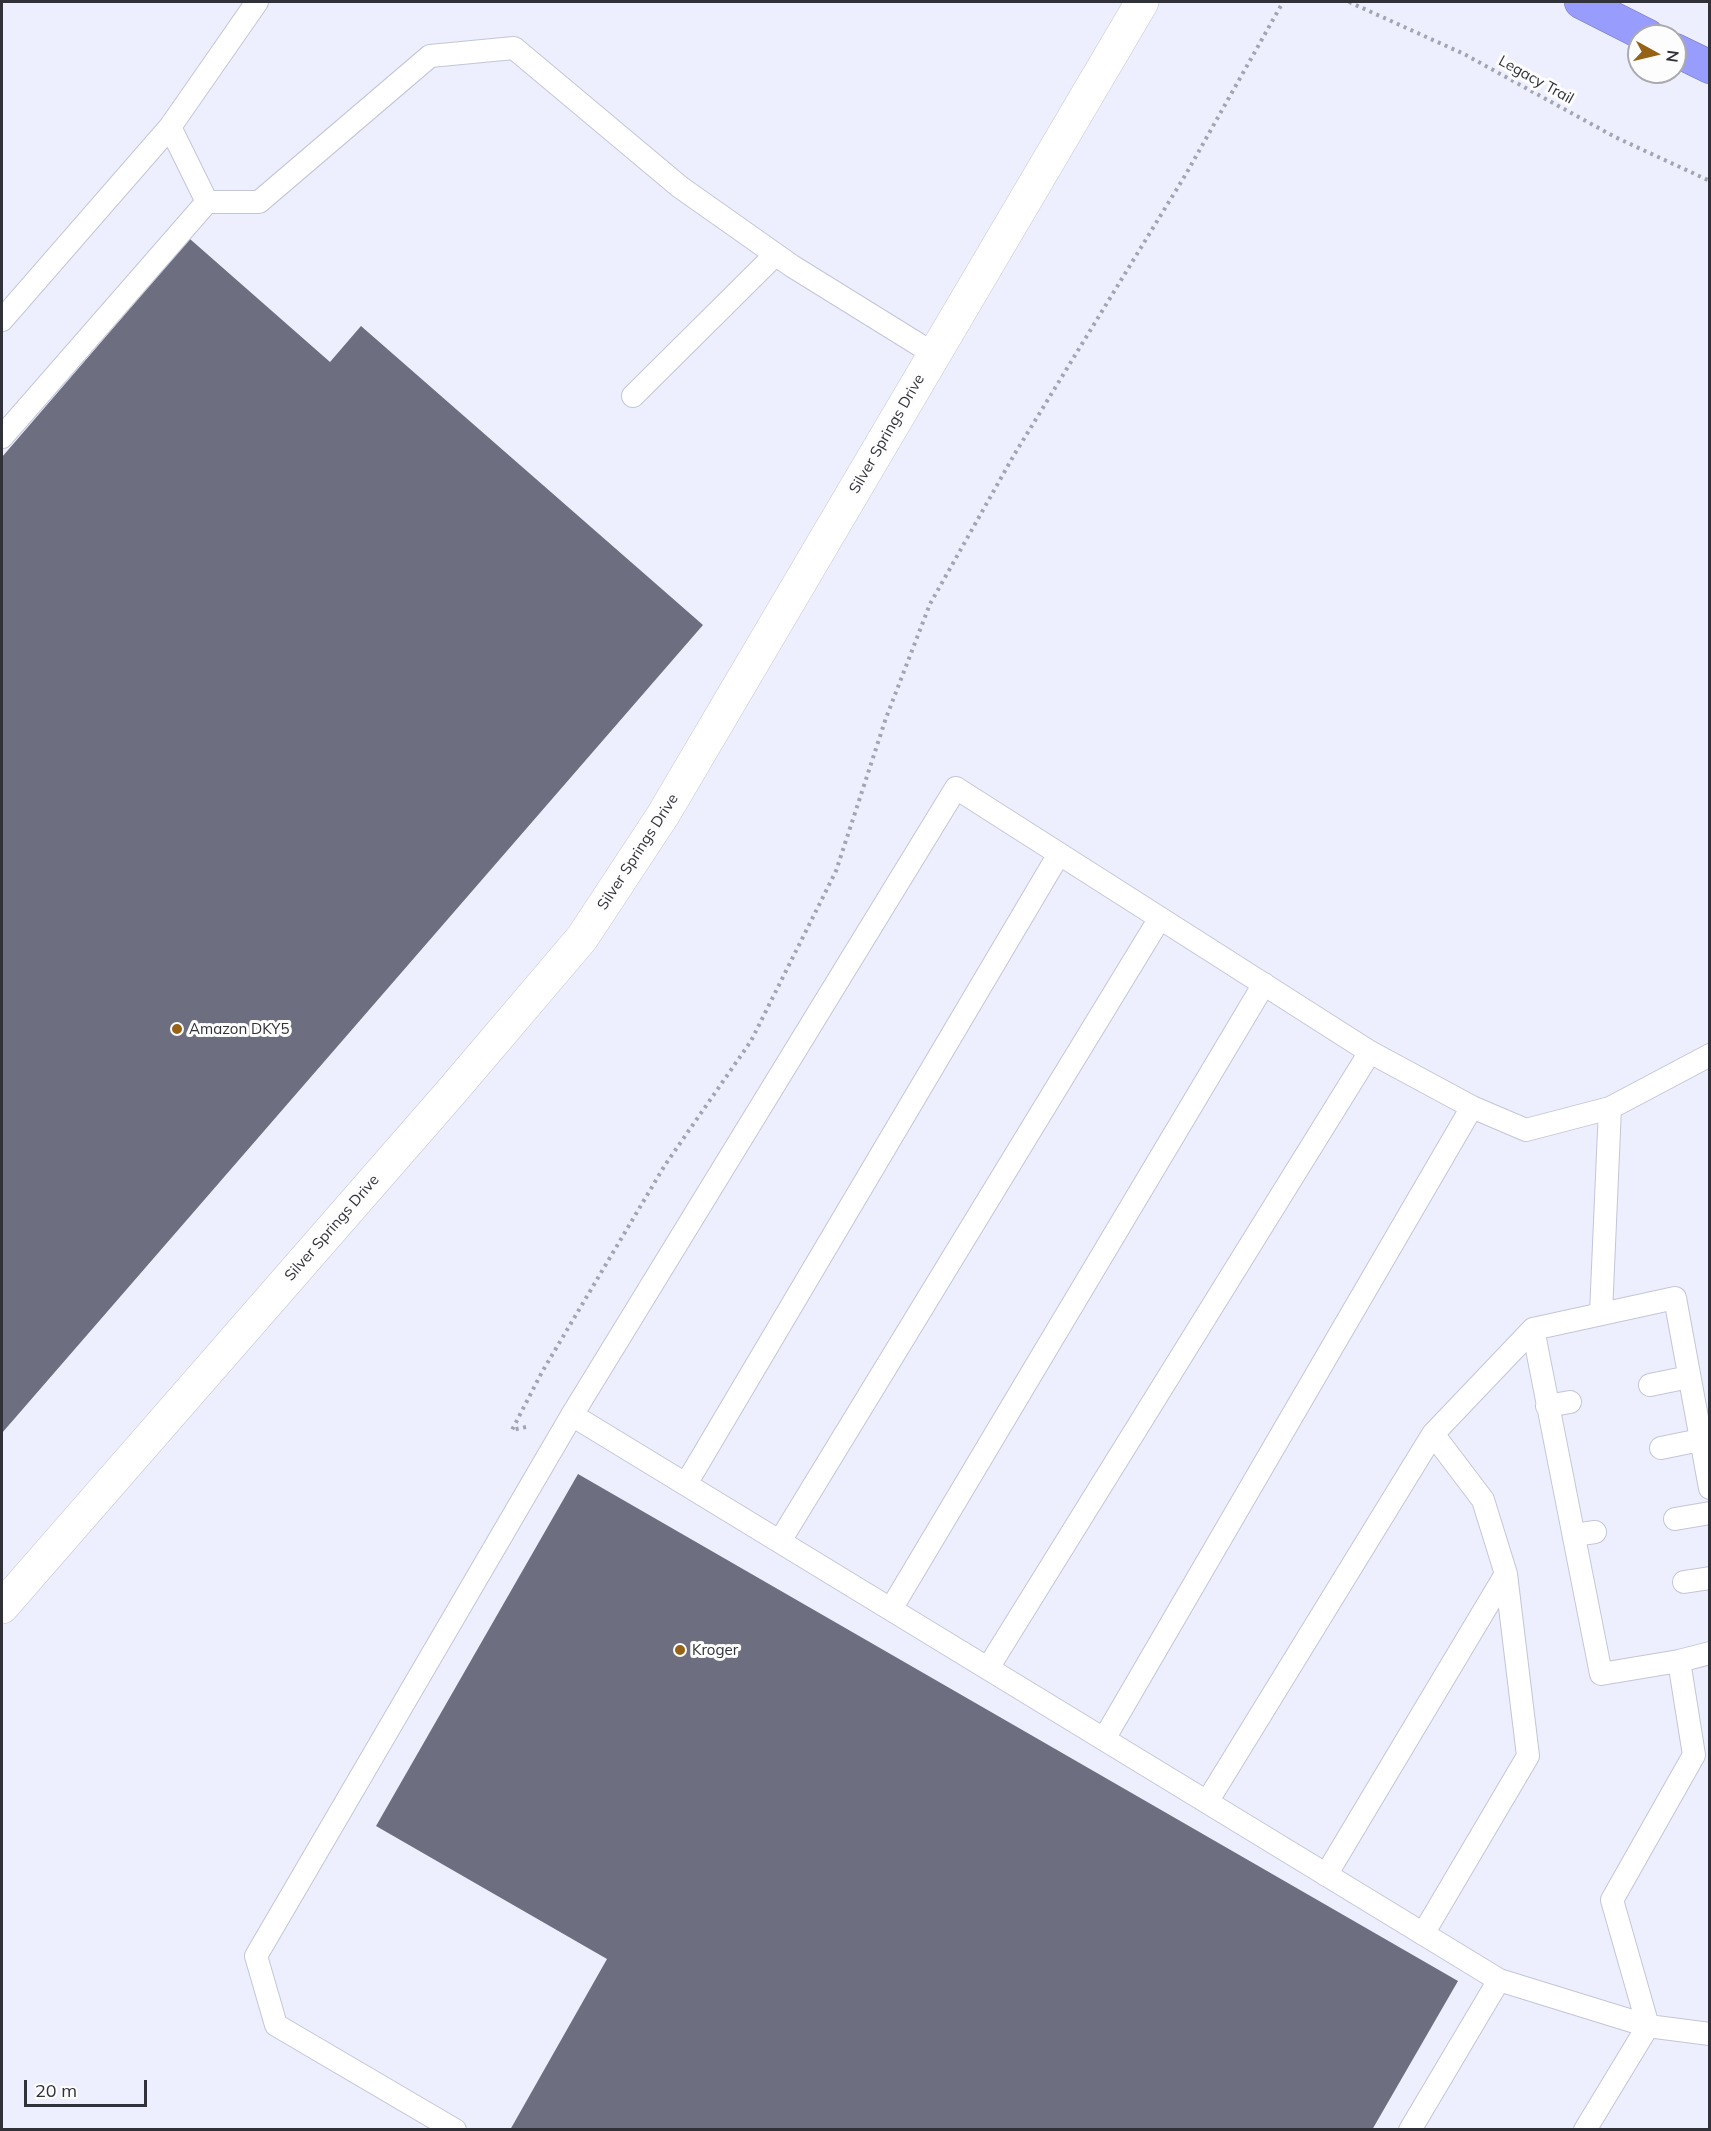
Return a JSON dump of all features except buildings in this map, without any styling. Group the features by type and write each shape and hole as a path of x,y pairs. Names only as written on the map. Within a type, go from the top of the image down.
{"highway":[{"path":"1581,2 1627,25"},
{"path":"1687,56 1710,67"}],"street":[{"name":"Silver Springs Drive","path":"2,1607 452,1091 582,938 663,816 1142,2"}],"lane":[{"path":"2,320 170,127 257,2"},
{"path":"2,437 207,202 259,202 430,56 514,48 680,187 775,255 934,354"},
{"path":"170,127 207,202"},
{"path":"633,396 775,255"},
{"path":"455,2130 276,2025 256,1956 572,1415 956,788 1371,1052 1472,1107 1526,1130 1610,1108 1710,1055"},
{"path":"686,1484 1059,854"},
{"path":"780,1541 1160,918"},
{"path":"891,1609 1264,984"},
{"path":"988,1668 1371,1052"},
{"path":"1104,1739 1472,1107"},
{"path":"1601,1313 1610,1108"},
{"path":"1207,1802 1432,1434 1533,1329 1675,1298 1710,1488"},
{"path":"1533,1329 1547,1406 1569,1468 1585,1533 1597,1599 1601,1674 1679,1661 1710,1653"},
{"path":"1650,1385 1689,1377"},
{"path":"1547,1406 1570,1402"},
{"path":"572,1415 1499,1980 1648,2026 1710,2034"},
{"path":"1423,1934 1528,1756 1506,1574 1483,1500 1432,1434"},
{"path":"1660,1448 1700,1440"},
{"path":"1675,1520 1710,1513"},
{"path":"1326,1875 1506,1574"},
{"path":"1684,1582 1710,1578"},
{"path":"1586,2130 1648,2026 1611,1900 1694,1755 1679,1661"},
{"path":"1410,2130 1499,1980"}],"path":[{"path":"572,1415 512,1430 542,1372 665,1165 751,1041 836,871 886,718 930,604 1014,455 1186,174 1283,2"},
{"name":"Legacy Trail","path":"1349,2 1464,54 1615,137 1710,181"}],"place":[{"name":"Amazon DKY5","path":"177,1029"},
{"name":"Kroger","path":"680,1650"}]}
